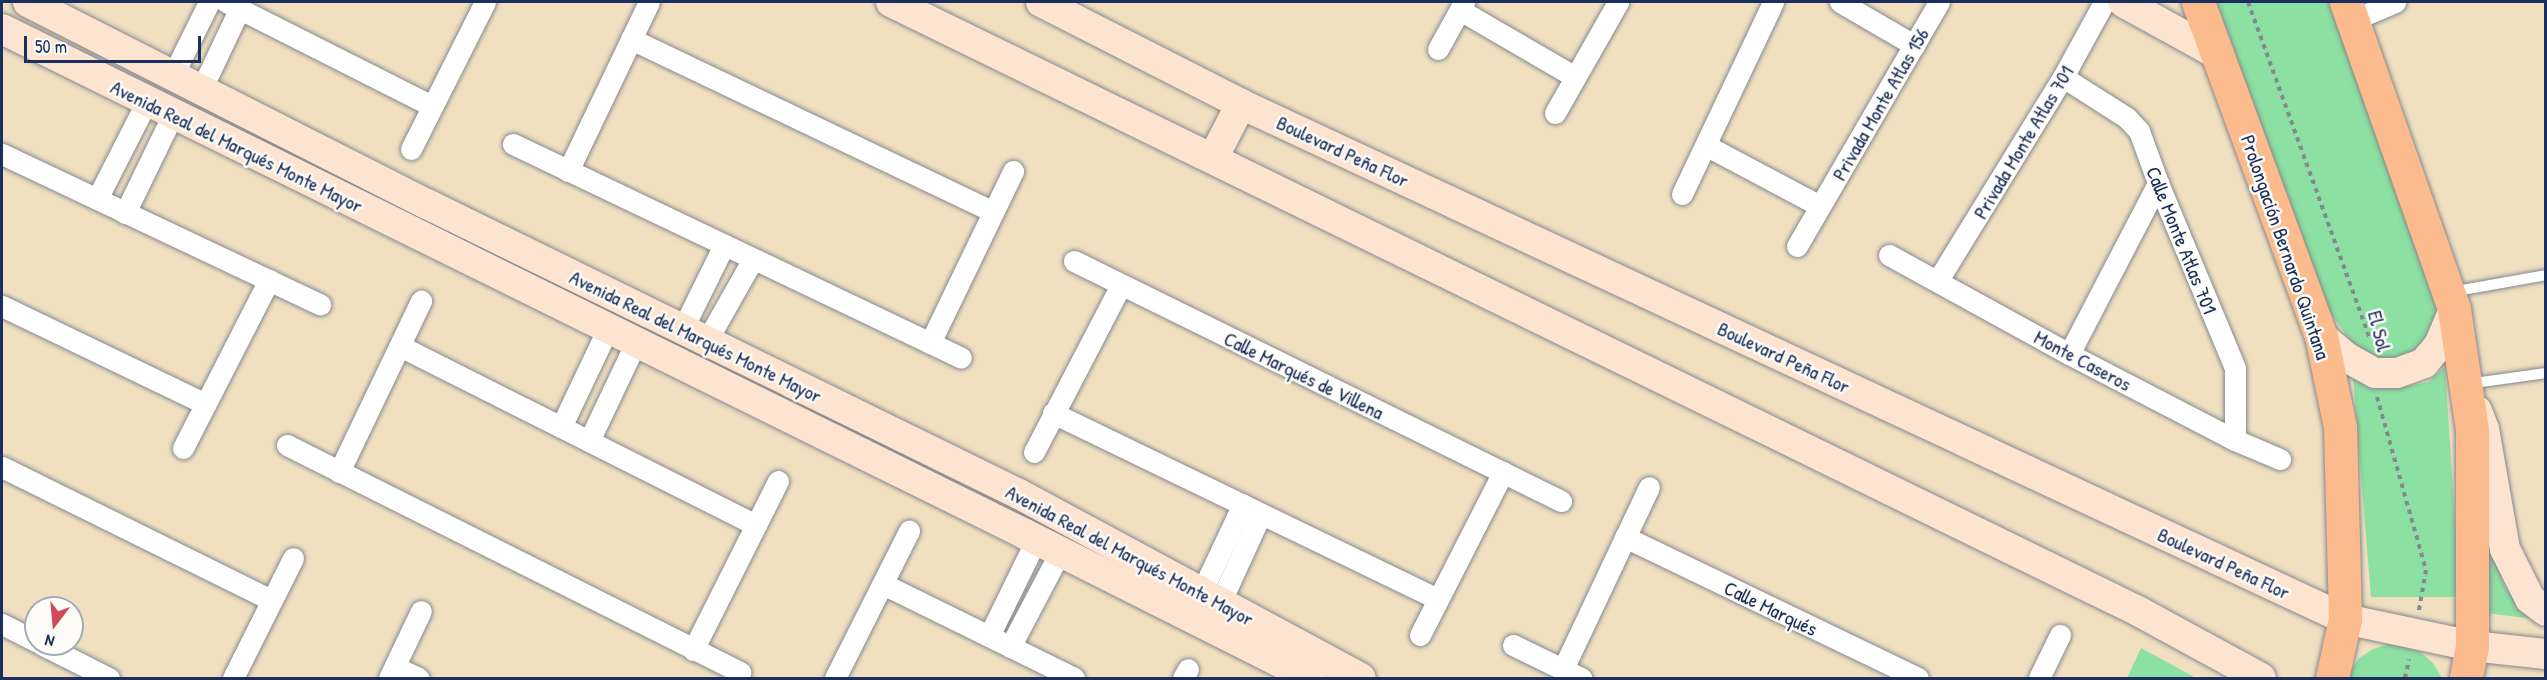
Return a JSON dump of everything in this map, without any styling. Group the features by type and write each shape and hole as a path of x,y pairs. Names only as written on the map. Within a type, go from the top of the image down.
{"main road":[{"name":"Avenida Real del Marqués Monte Mayor","path":"28,2 427,204 1019,494 1211,598 1348,676"},
{"path":"891,2 2138,611 2261,678"},
{"name":"Boulevard Peña Flor","path":"1041,2 1241,104 2345,619 2472,646 2546,654"},
{"path":"2123,2 2219,56"},
{"name":"Prolongación Bernardo Quintana","path":"2198,2 2321,336 2340,427 2345,619 2332,678"},
{"path":"2350,11 2451,301 2467,387 2472,430 2472,646 2466,678"},
{"name":"Avenida Real del Marqués Monte Mayor","path":"2,29 1311,678"},
{"path":"1212,158 1241,104"},
{"path":"410,231 427,204"},
{"path":"2321,336 2346,357 2375,373 2397,373 2424,363 2439,345 2451,301"},
{"path":"2467,387 2484,429 2505,549 2530,599 2546,611"}],"street":[{"path":"173,75 209,2"},
{"path":"411,149 485,2"},
{"path":"568,171 649,2"},
{"path":"1555,113 1618,2"},
{"path":"1682,194 1707,146 1773,2"},
{"path":"1840,2 1914,45"},
{"name":"Privada Monte Atlas 156","path":"1797,246 1939,2"},
{"name":"Privada Monte Atlas 701","path":"1938,280 2063,77 2104,2"},
{"path":"2350,11 2395,2"},
{"path":"201,90 233,5 432,106"},
{"path":"1438,49 1462,6 1575,77"},
{"path":"631,39 993,212"},
{"name":"Calle Monte Atlas 701","path":"2063,77 2127,118 2139,131 2158,183 2235,368 2235,440"},
{"path":"97,199 160,107"},
{"path":"125,213 160,107"},
{"path":"513,144 961,358"},
{"path":"1707,146 1820,206"},
{"path":"2,154 320,304"},
{"path":"930,343 1013,171"},
{"path":"2069,354 2158,183"},
{"path":"694,336 724,245"},
{"name":"Monte Caseros","path":"1889,255 2069,354 2235,440 2280,459"},
{"path":"694,336 753,259"},
{"name":"Calle Marqués de Villena","path":"1074,261 1561,501"},
{"path":"183,448 269,280"},
{"path":"1034,452 1121,285"},
{"path":"339,472 421,301"},
{"path":"2,306 206,404"},
{"path":"561,427 608,328"},
{"path":"588,441 636,342"},
{"path":"400,346 756,525"},
{"path":"1053,412 1437,599"},
{"path":"287,445 740,672"},
{"path":"2,466 271,600"},
{"path":"1420,635 1503,472"},
{"path":"693,650 778,481"},
{"path":"1513,645 1572,674 1625,537 1649,487"},
{"path":"1211,598 1252,509"},
{"path":"835,678 909,531"},
{"name":"Calle Marqués","path":"1625,537 1918,678"},
{"path":"989,636 1048,546"},
{"path":"1010,647 1048,546"},
{"path":"233,678 293,558"},
{"path":"883,584 1074,678"},
{"path":"419,678 392,673 421,611"},
{"path":"2,624 24,635"},
{"path":"2039,678 2060,635"},
{"path":"65,656 109,678"}],"lane":[{"path":"2451,301 2546,275"},
{"path":"2467,387 2546,374"}],"path":[{"name":"El Sol","path":"2248,2 2369,334 2377,398 2426,570 2405,678"}],"green space":[{"path":"2214,2 2332,2 2438,298 2437,318 2416,353 2401,359 2377,358 2357,350 2329,311"},
{"path":"2445,367 2460,597 2371,597 2353,377 2388,387 2408,386 2428,382"},
{"path":"2483,511 2505,587 2520,607 2534,619 2486,613"},
{"path":"2389,644 2405,646 2420,652 2433,663 2442,678 2346,678 2359,658 2373,649"},
{"path":"2141,648 2196,678 2127,678"}]}
